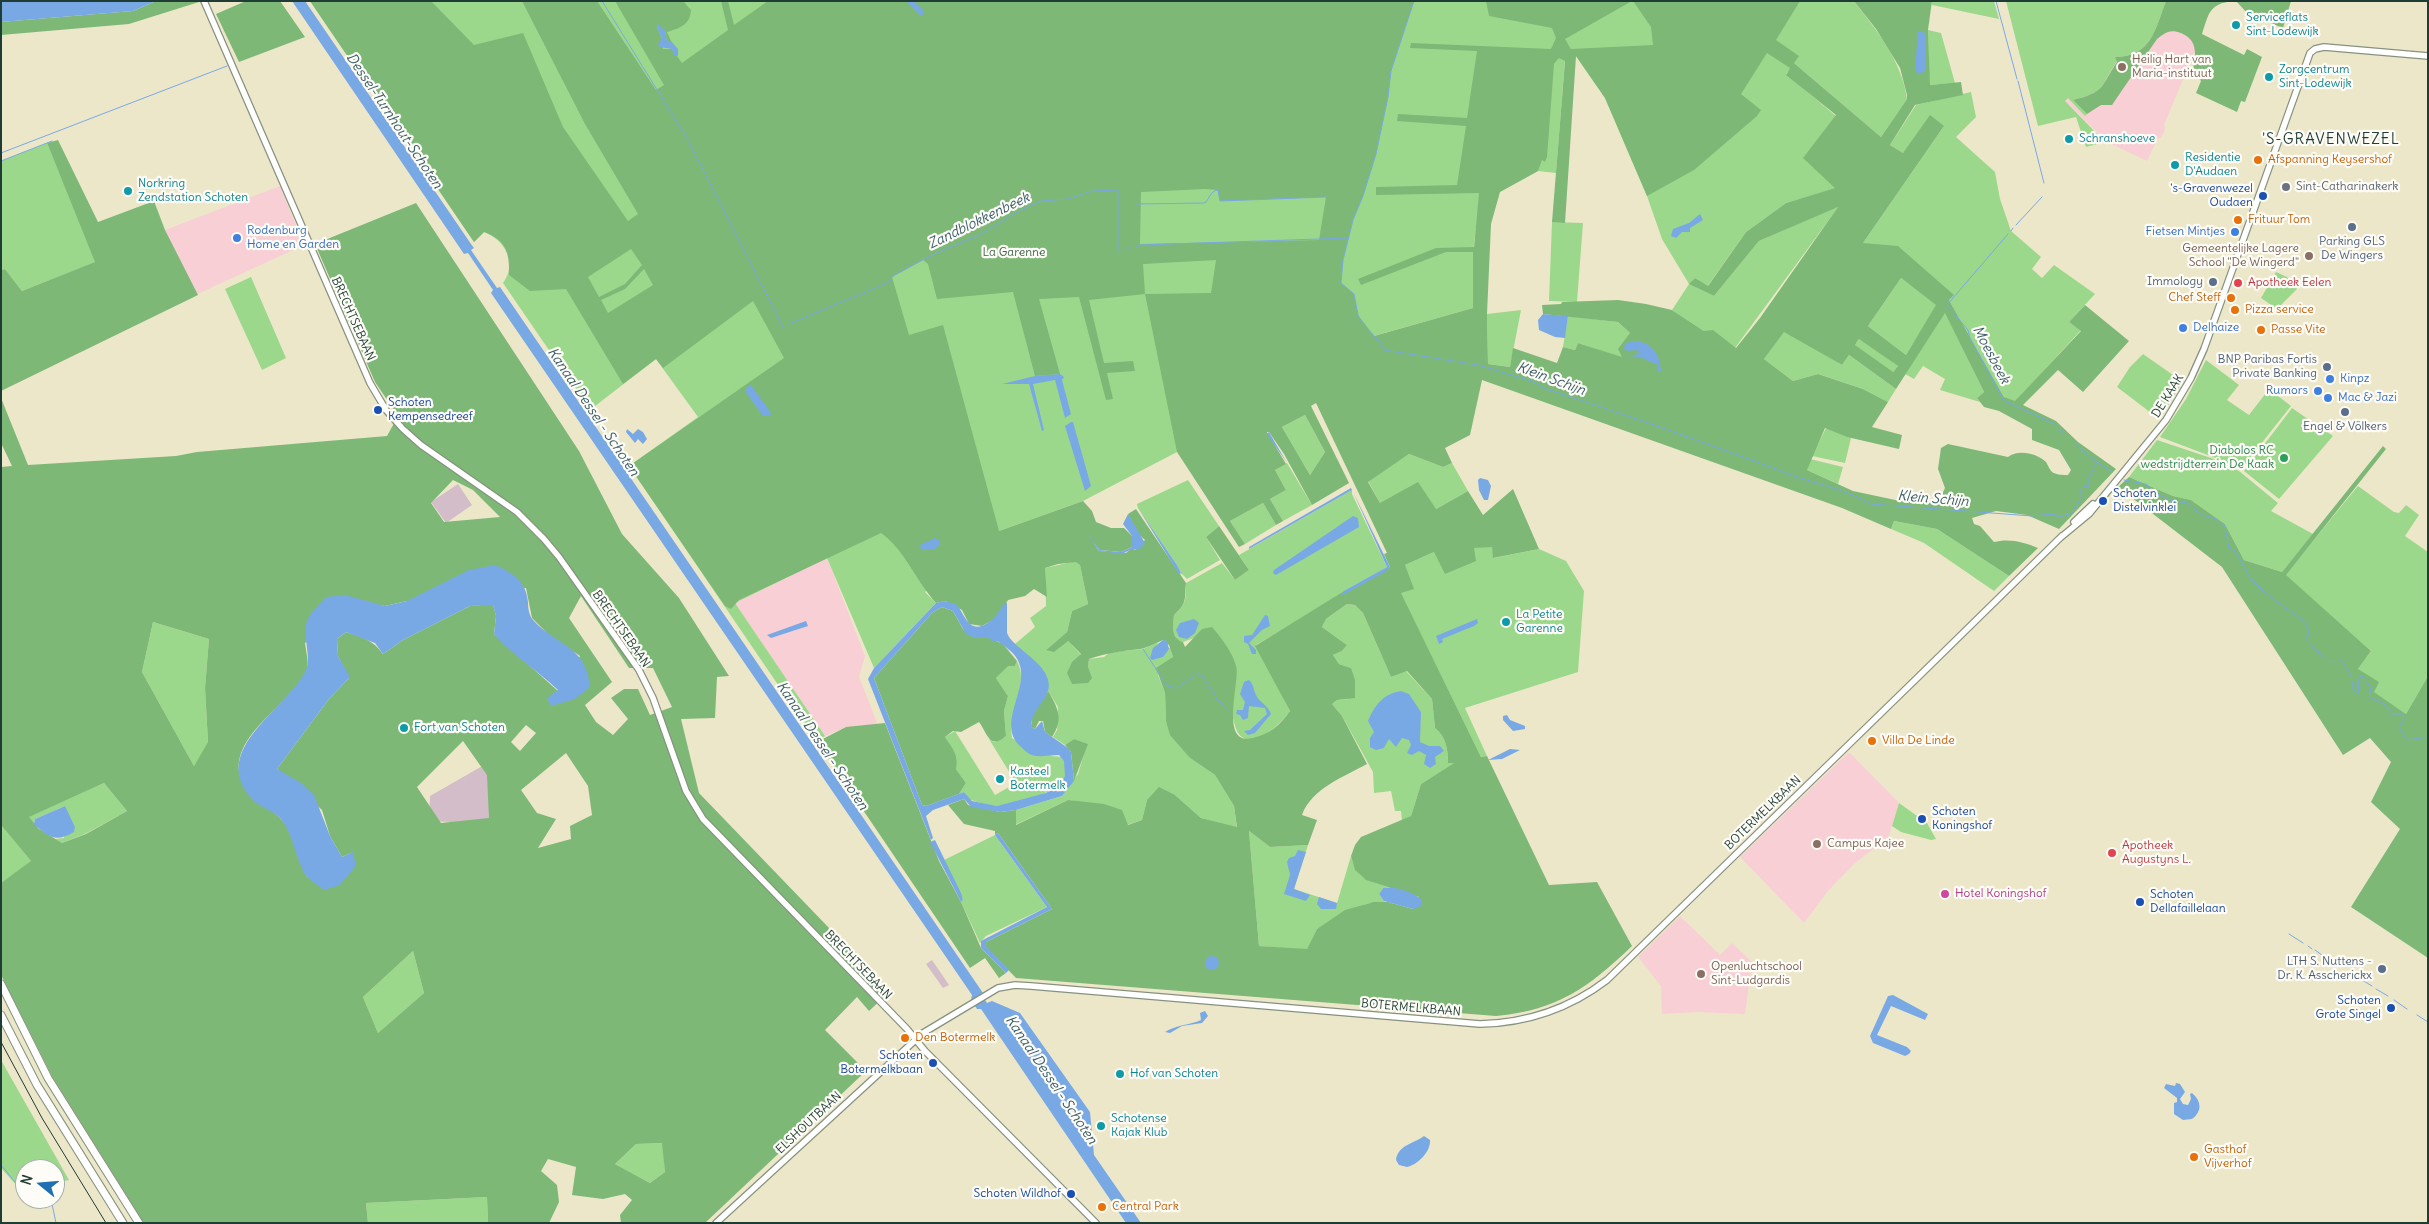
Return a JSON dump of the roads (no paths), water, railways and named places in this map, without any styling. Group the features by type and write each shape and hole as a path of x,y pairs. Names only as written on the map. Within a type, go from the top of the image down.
{"highway":[{"path":"1,984 48,1078 139,1223"},
{"path":"1,1015 38,1085 123,1223"}],"main road":[{"name":"BRECHTSEBAAN","path":"204,1 370,383 386,410 421,445 505,502 544,539 639,670 653,698 686,791 703,819 1096,1223"},
{"name":"DE KAAK","path":"2117,478 2153,436 2178,402 2204,349 2306,62 2315,49 2324,47 2428,56"},
{"name":"BOTERMELKBAAN","path":"916,1039 938,1022 1002,987 1020,985 1480,1024 1513,1022 1537,1016 1569,1004 1607,980 2060,538 2104,494 2117,478"},
{"name":"ELSHOUTBAAN","path":"716,1223 916,1039"}],"water":[{"path":"1,1 156,1 133,11 1,22"},
{"name":"Kanaal Dessel - Schoten","path":"292,1 305,1 474,248 471,250 497,288 500,287 983,993 981,994 987,1003 992,1001 1020,1013 1090,1112 1094,1155 1141,1223 1126,1223 981,1009 977,1009 971,1000 972,995 491,293 493,290 468,253 464,254"},
{"path":"906,1 913,1 924,11 922,17"},
{"path":"658,24 665,31 667,41 671,41 678,49 678,56 674,55 672,49 658,45 662,39 657,27"},
{"path":"1918,31 1925,33 1926,68 1924,72 1918,74 1915,70"},
{"path":"1700,214 1703,220 1690,228 1690,232 1682,232 1676,238 1671,236 1673,229 1689,223"},
{"path":"1543,314 1568,316 1565,338 1555,337 1539,330 1538,320"},
{"path":"1632,341 1644,343 1653,349 1659,359 1661,372 1658,372 1658,365 1640,357 1627,356 1639,354 1638,350 1629,351 1624,349 1625,344"},
{"path":"1060,374 1064,377 1062,380 1071,414 1065,418 1055,380 1033,384 1044,430 1042,431 1029,384 1002,384 1035,376"},
{"path":"750,384 771,415 763,416 745,391"},
{"path":"1073,422 1091,486 1085,491 1065,426"},
{"path":"627,429 633,434 638,429 643,432 647,439 643,444 638,439 635,443 626,432"},
{"path":"1269,432 1287,463 1267,434"},
{"path":"1480,478 1488,480 1491,486 1488,500 1484,500 1479,490 1478,480"},
{"path":"1351,488 1352,490 1249,549 1249,547"},
{"path":"1353,492 1390,567 1385,572 1341,596 1344,591 1387,567"},
{"path":"1138,508 1177,565 1181,573 1179,574"},
{"path":"1128,514 1145,543 1139,550 1132,549 1122,554 1099,551 1086,532 1100,550 1121,552 1132,547 1132,536 1123,524"},
{"path":"1353,516 1358,518 1359,527 1276,575 1273,573 1274,570"},
{"path":"935,538 939,540 940,545 933,550 921,550 920,545"},
{"path":"495,565 513,575 525,588 529,611 533,620 542,629 577,654 587,673 590,687 575,699 551,706 547,698 558,690 494,634 496,616 493,605 470,606 403,640 383,654 375,643 346,632 337,639 338,656 350,677 329,699 277,769 301,783 314,795 330,836 342,857 353,852 356,866 340,885 324,890 304,873 289,833 281,819 253,800 241,782 239,764 244,747 255,731 297,685 306,670 308,665 306,627 308,618 326,597 345,595 385,606 407,601 469,570"},
{"path":"944,601 956,604 970,624 980,626 995,617 1004,603 1007,603 1007,633 1009,637 1037,663 1048,678 1049,687 1046,696 1034,714 1031,727 1035,729 1042,721 1045,732 1068,748 1071,752 1074,781 1062,796 1016,810 1000,812 971,807 964,799 933,810 926,816 933,838 931,840 868,679 874,668 936,603","holes":["942,607 953,611 966,634 975,638 989,638 992,641 998,642 1018,660 1021,672 1011,723 1013,735 1020,746 1029,754 1038,756 1059,755 1064,761 1065,776 1062,782 1046,793 997,806 972,801 964,792 926,806 922,805 874,678 933,612"]},
{"path":"1265,615 1268,616 1270,626 1262,630 1249,643 1256,650 1256,654 1252,654 1248,644 1244,642 1244,636 1252,635"},
{"path":"1194,619 1199,623 1195,633 1187,639 1179,637 1176,630 1180,623"},
{"path":"1477,619 1478,623 1474,626 1442,639 1443,642 1439,644 1436,636"},
{"path":"806,621 808,626 771,638 767,635"},
{"path":"1163,640 1167,641 1169,649 1163,657 1152,660 1150,658 1153,648"},
{"path":"1249,680 1257,697 1271,714 1255,733 1248,735 1244,731 1250,730 1267,714 1265,708 1249,706 1248,718 1243,720 1240,715 1236,714 1237,710 1243,710 1245,702 1240,694 1244,682"},
{"path":"1401,691 1409,694 1421,712 1420,742 1429,746 1440,746 1444,751 1435,757 1436,764 1430,768 1424,764 1426,755 1419,751 1412,755 1407,753 1411,745 1409,740 1402,738 1396,747 1389,739 1384,748 1376,750 1370,747 1370,738 1374,732 1368,721 1374,710 1384,698"},
{"path":"1507,715 1510,720 1525,726 1525,729 1513,731 1503,720 1503,716"},
{"path":"1510,749 1520,750 1502,759 1488,760"},
{"path":"65,806 75,827 74,832 62,837 52,837 34,824 35,819"},
{"path":"998,833 1052,909 986,942 986,946 1009,970 1006,973 981,948 981,941 1047,907 995,835"},
{"path":"935,840 961,893 963,900 961,902 930,842"},
{"path":"1298,850 1306,852 1294,889 1310,895 1306,901 1284,894 1290,875 1287,862 1289,858 1295,856"},
{"path":"1383,888 1404,890 1414,894 1422,900 1421,906 1413,909 1384,901 1379,894"},
{"path":"1319,897 1337,903 1336,909 1321,909 1317,904"},
{"path":"1212,956 1217,958 1219,963 1217,968 1212,970 1207,968 1205,963 1207,958"},
{"path":"1893,995 1928,1014 1925,1020 1891,1006 1877,1035 1907,1047 1911,1051 1905,1056 1873,1043 1870,1036 1888,996"},
{"path":"1205,1011 1208,1016 1202,1023 1182,1026 1170,1033 1165,1032 1173,1028 1201,1020 1200,1013"},
{"path":"2176,1083 2180,1084 2185,1092 2180,1099 2183,1104 2188,1105 2191,1099 2190,1094 2192,1093 2198,1099 2199,1110 2192,1119 2183,1120 2174,1114 2174,1103 2177,1102 2177,1098 2164,1088 2166,1084 2175,1086"},
{"path":"1424,1136 1430,1140 1430,1145 1423,1157 1411,1166 1399,1165 1396,1160 1400,1151"}],"waterway":[{"name":"Zandblokkenbeek","path":"602,1 687,138 783,327"},
{"name":"Klein Schijn","path":"1414,1 1391,71 1388,97 1376,154 1363,196 1353,220 1343,260 1341,283 1354,294 1358,315 1362,323 1380,342 1384,350 1478,365 1532,381 1546,389 1638,419 1789,474 1842,491 1871,504 2032,516 2054,514 2058,517 2069,514"},
{"name":"Moesbeek","path":"1996,1 2017,79"},
{"path":"1,153 227,66"},
{"name":"Moesbeek","path":"2018,81 2044,183"},
{"path":"1,161 52,141"},
{"name":"Zandblokkenbeek","path":"789,324 880,286 890,281 893,276 928,257 981,234 1021,210 1041,201 1068,199 1092,191 1118,190 1118,250 1131,249"},
{"name":"Zandblokkenbeek","path":"1136,204 1205,203 1212,193 1218,190 1220,201 1326,197"},
{"name":"Moesbeek","path":"2016,225 2042,197"},
{"name":"Moesbeek","path":"2008,234 1947,305 1968,330 1970,338 2004,401 2053,423 2080,449 2097,462"},
{"name":"Zandblokkenbeek","path":"1136,247 1140,245 1349,238"},
{"name":"Klein Schijn","path":"2072,513 2082,497 2080,490 2083,487 2089,486 2089,477 2097,462 2112,472"},
{"name":"Klein Schijn","path":"2124,480 2146,484 2159,495 2170,500 2187,503 2202,515 2214,518 2225,527 2229,548 2235,551 2251,579 2264,592 2305,622 2309,633 2305,640 2329,662 2342,661 2351,675 2353,689 2359,694 2358,678 2362,676 2371,688 2369,697 2386,705 2392,714 2403,714 2404,719 2399,727 2407,740 2428,737"},
{"path":"1143,649 1167,686 1177,688 1198,673 1201,674 1217,699 1231,714"},
{"path":"2289,934 2303,943"},
{"path":"2308,946 2312,949"},
{"path":"2315,950 2326,958"},
{"path":"2329,960 2340,966"},
{"path":"2352,974 2372,986"},
{"path":"2376,989 2388,996"},
{"path":"2394,1000 2407,1009"},
{"path":"2417,1015 2428,1022"},
{"path":"1,1165 15,1182"},
{"path":"53,1209 56,1223"}],"railway":[{"path":"1,1042 42,1118 106,1223"}],"place":[{"name":"Serviceflats Sint-Lodewijk","path":"2236,25"},
{"name":"Heilig Hart van Maria-instituut","path":"2122,67"},
{"name":"Zorgcentrum Sint-Lodewijk","path":"2269,77"},
{"name":"Schranshoeve","path":"2069,139"},
{"name":"Afspanning Keysershof","path":"2258,160"},
{"name":"Residentie D'Audaen","path":"2175,165"},
{"name":"Sint-Catharinakerk","path":"2286,187"},
{"name":"Norkring Zendstation Schoten","path":"128,191"},
{"name":"'s-Gravenwezel Oudaen","path":"2263,196"},
{"name":"Frituur Tom","path":"2238,220"},
{"name":"Parking GLS De Wingers","path":"2352,227"},
{"name":"Fietsen Mintjes","path":"2235,232"},
{"name":"Rodenburg Home en Garden","path":"237,238"},
{"name":"Gemeentelijke Lagere School \"De Wingerd\"","path":"2309,256"},
{"name":"Immology","path":"2213,282"},
{"name":"Apotheek Eelen","path":"2238,283"},
{"name":"Chef Steff","path":"2231,298"},
{"name":"Pizza service","path":"2235,310"},
{"name":"Delhaize","path":"2183,328"},
{"name":"Passe Vite","path":"2261,330"},
{"name":"BNP Paribas Fortis Private Banking","path":"2327,367"},
{"name":"Kinpz","path":"2330,379"},
{"name":"Rumors","path":"2318,391"},
{"name":"Mac & Jazi","path":"2328,398"},
{"name":"Schoten Kempensedreef","path":"378,410"},
{"name":"Engel & Völkers","path":"2345,412"},
{"name":"Diabolos RC wedstrijdterrein De Kaak","path":"2284,458"},
{"name":"Schoten Distelvinklei","path":"2103,501"},
{"name":"La Petite Garenne","path":"1506,622"},
{"name":"Fort van Schoten","path":"404,728"},
{"name":"Villa De Linde","path":"1872,741"},
{"name":"Kasteel Botermelk","path":"1000,779"},
{"name":"Schoten Koningshof","path":"1922,819"},
{"name":"Campus Kajee","path":"1817,844"},
{"name":"Apotheek Augustyns L.","path":"2112,853"},
{"name":"Hotel Koningshof","path":"1945,894"},
{"name":"Schoten Dellafaillelaan","path":"2140,902"},
{"name":"LTH S. Nuttens - Dr. K. Asscherickx","path":"2382,969"},
{"name":"Openluchtschool Sint-Ludgardis","path":"1701,974"},
{"name":"Schoten Grote Singel","path":"2391,1008"},
{"name":"Den Botermelk","path":"905,1038"},
{"name":"Schoten Botermelkbaan","path":"933,1063"},
{"name":"Hof van Schoten","path":"1120,1074"},
{"name":"Schotense Kajak Klub","path":"1101,1126"},
{"name":"Gasthof Vijverhof","path":"2194,1157"},
{"name":"Schoten Wildhof","path":"1071,1194"},
{"name":"Central Park","path":"1102,1207"}],"district":[{"name":"'S-GRAVENWEZEL","path":"2331,140"}],"water label":[{"name":"Dessel-Turnhout-Schoten","path":"394,121"}],"park label":[{"name":"La Garenne","path":"1014,253"}]}
